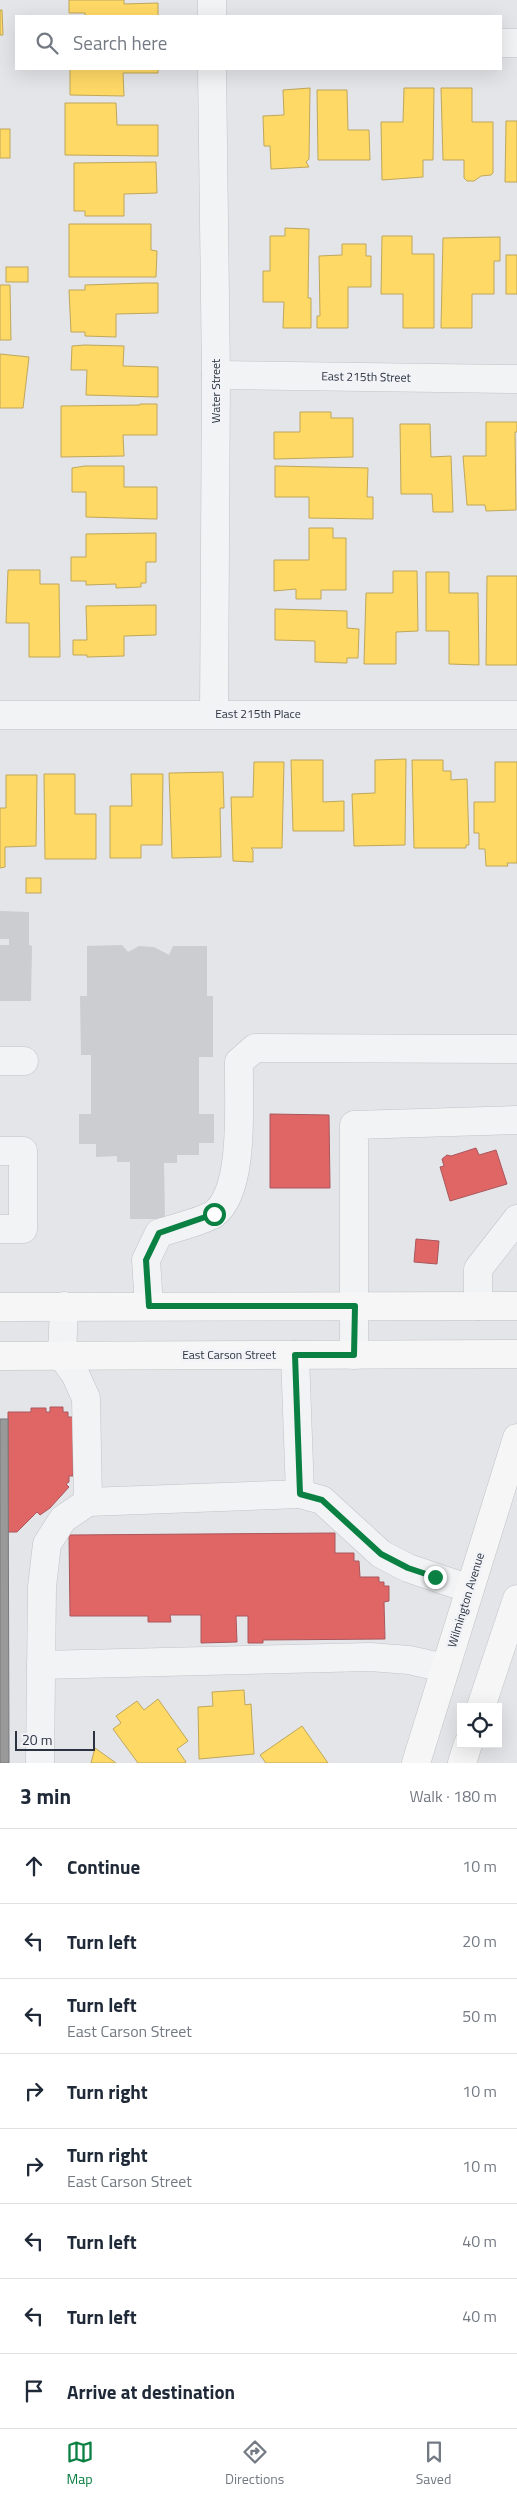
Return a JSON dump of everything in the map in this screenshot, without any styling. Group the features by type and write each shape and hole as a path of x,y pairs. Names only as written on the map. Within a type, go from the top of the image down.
{"main road":[{"path":"0,1307 517,1306"},
{"name":"East Carson Street","path":"0,1356 517,1354"},
{"name":"Wilmington Avenue","path":"416,1763 517,1438"},
{"path":"482,1703 517,1599"},
{"path":"462,1763 467,1748"}],"street":[{"path":"212,0 212,15"},
{"path":"502,43 517,43"},
{"name":"Water Street","path":"212,70 216,375 214,714"},
{"name":"East 215th Street","path":"216,375 517,378"},
{"name":"East 215th Place","path":"0,715 517,715"},
{"path":"149,1306 146,1260 159,1233 214,1214 230,1192 237,1165 239,1062 255,1048 517,1049"},
{"path":"354,1355 354,1125 517,1120"},
{"path":"0,1150 23,1150 23,1229 0,1229"},
{"path":"478,1306 478,1268 517,1219"},
{"path":"64,1306 62,1356 75,1374 86,1398 88,1502"},
{"path":"295,1355 300,1494"},
{"path":"40,1763 42,1587 47,1544 63,1519 88,1502 300,1494 322,1500 381,1554 408,1568 470,1589"},
{"path":"41,1665 370,1657 409,1660 445,1668"}],"building: Homes":[{"path":"69,0 124,0 124,4 158,3 158,15 85,15 85,13 69,13"},
{"path":"0,10 2,10 3,35 0,35"},
{"path":"70,70 158,70 158,73 123,73 124,96 70,95"},
{"path":"310,88 309,159 306,162 309,167 271,169 270,146 264,146 263,116 284,115 283,90"},
{"path":"404,88 434,88 433,160 423,160 423,177 382,180 381,122 403,122"},
{"path":"441,88 472,88 472,122 493,122 493,173 491,175 481,176 474,181 467,181 464,178 464,160 443,160"},
{"path":"317,90 347,90 348,130 369,130 370,160 318,160"},
{"path":"65,103 116,103 117,125 158,125 158,156 65,155"},
{"path":"506,121 517,121 517,182 505,182"},
{"path":"0,129 10,129 10,158 0,158"},
{"path":"156,162 157,193 124,194 124,216 85,216 85,211 74,211 74,163"},
{"path":"69,224 151,224 151,250 157,251 156,277 69,277"},
{"path":"285,228 309,229 308,298 311,298 311,328 283,328 284,302 263,302 263,271 270,271 270,236 285,236"},
{"path":"382,236 412,236 412,254 434,254 434,328 403,328 403,294 381,294"},
{"path":"500,237 500,261 494,261 494,294 472,294 472,328 441,328 443,238"},
{"path":"342,244 366,244 366,256 371,256 371,287 348,287 348,328 317,328 317,316 320,316 319,256 342,255"},
{"path":"506,255 517,255 517,294 506,294"},
{"path":"6,267 28,267 28,282 6,282"},
{"path":"158,283 158,313 116,314 116,337 85,336 85,332 71,332 69,290 85,290 85,285"},
{"path":"0,285 10,285 11,340 0,340"},
{"path":"72,346 124,346 123,366 158,367 158,397 86,395 87,370 71,370"},
{"path":"0,354 29,357 23,408 0,408"},
{"path":"157,404 157,435 123,435 124,456 61,457 61,406"},
{"path":"300,412 331,412 331,418 353,418 353,457 274,459 274,432 300,432"},
{"path":"486,422 517,422 517,432 515,432 516,510 486,511 485,505 467,505 463,456 486,456"},
{"path":"400,424 430,424 431,457 451,456 453,512 433,512 432,494 401,494"},
{"path":"124,466 124,487 157,487 157,519 86,517 86,492 72,492 72,468"},
{"path":"275,466 368,468 367,497 373,497 373,519 309,518 309,497 275,497"},
{"path":"309,528 333,528 333,538 346,538 346,590 321,590 321,599 296,599 296,589 274,591 274,560 309,560"},
{"path":"156,533 156,562 146,562 146,583 141,583 141,587 116,588 116,584 86,585 86,581 71,581 71,557 86,557 86,534"},
{"path":"8,570 40,570 40,584 59,584 60,657 29,657 29,623 6,623"},
{"path":"393,571 417,571 418,631 396,632 396,664 364,664 366,593 393,593"},
{"path":"426,572 449,572 449,593 478,593 479,665 449,664 449,631 426,631"},
{"path":"487,576 517,576 517,665 486,665"},
{"path":"156,605 156,635 124,636 124,656 87,657 87,655 73,655 73,640 87,640 86,606"},
{"path":"275,609 347,611 347,628 359,629 358,658 347,658 347,663 315,662 315,641 275,640"},
{"path":"406,759 405,845 354,846 352,794 375,793 375,760"},
{"path":"291,760 323,760 323,802 344,801 344,831 293,831"},
{"path":"412,760 443,760 443,771 451,771 451,780 467,779 469,845 466,845 466,848 414,848"},
{"path":"254,762 284,762 282,848 251,848 253,850 253,862 233,861 231,797 253,797"},
{"path":"495,762 517,762 517,863 507,863 508,866 486,866 485,849 479,849 479,833 474,833 474,802 495,802"},
{"path":"223,772 224,808 220,808 221,857 172,858 169,773"},
{"path":"44,774 75,774 75,814 96,814 96,859 45,859"},
{"path":"131,774 163,774 162,845 141,845 141,858 110,858 110,806 132,806"},
{"path":"6,775 37,775 36,846 5,847 5,867 0,868 0,808 6,808"},
{"path":"26,878 41,878 41,893 26,893"},
{"path":"244,1690 245,1705 251,1704 254,1754 199,1759 198,1707 213,1706 212,1692"},
{"path":"158,1699 188,1741 177,1749 186,1762 184,1763 138,1763 113,1729 121,1723 116,1716 137,1701 144,1710"},
{"path":"302,1726 328,1763 266,1763 260,1755"},
{"path":"95,1748 116,1763 91,1763"}],"building: Shops":[{"path":"270,1114 329,1115 330,1188 270,1188"},
{"path":"476,1148 479,1155 496,1150 507,1184 450,1201 440,1167 444,1166 442,1159 447,1155 451,1156"},
{"path":"416,1239 439,1241 437,1264 414,1262"},
{"path":"50,1407 63,1407 63,1412 68,1412 68,1417 73,1417 73,1476 69,1476 69,1482 66,1484 69,1487 50,1508 40,1515 37,1512 17,1532 8,1532 8,1412 31,1412 31,1408 46,1408 46,1412 50,1412"},
{"path":"335,1533 335,1553 354,1553 354,1561 359,1561 360,1577 379,1577 379,1582 384,1582 384,1586 389,1586 389,1601 384,1602 385,1639 263,1640 263,1643 248,1643 248,1616 236,1616 237,1642 201,1643 201,1615 170,1615 171,1622 148,1622 148,1616 70,1616 69,1535"}],"building: Industry":[{"path":"0,1419 8,1419 9,1763 0,1763"}],"building: Other":[{"path":"0,911 29,912 29,945 32,946 31,1001 0,1001 0,945 9,945 9,939 0,939"},
{"path":"122,945 128,952 139,946 154,947 169,955 173,946 207,946 207,996 213,996 213,1057 199,1057 199,1114 214,1114 214,1143 199,1143 199,1155 177,1155 177,1163 164,1163 165,1219 130,1219 130,1162 117,1162 117,1156 96,1157 96,1144 79,1144 79,1114 91,1114 91,1055 81,1055 80,996 87,996 87,946"}],"route":[{"path":"214,1214 159,1233 146,1260 149,1306 355,1306 354,1355 295,1355 300,1494 322,1500 352,1525 381,1554 408,1568 435,1577"}]}
